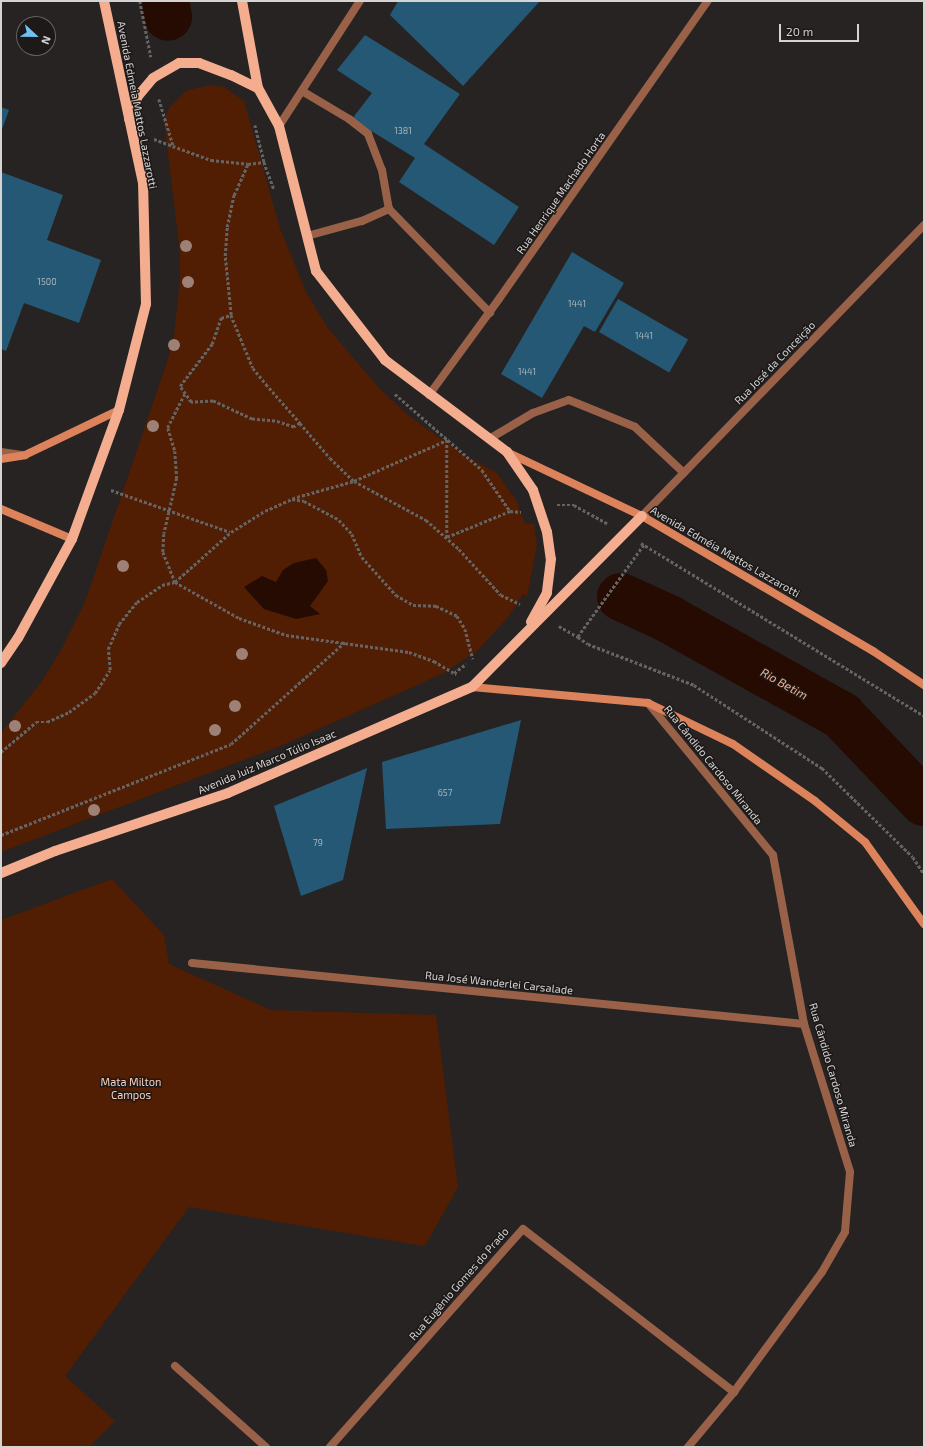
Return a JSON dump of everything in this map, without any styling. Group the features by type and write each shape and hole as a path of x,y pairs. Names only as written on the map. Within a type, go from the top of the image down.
{"main road":[{"name":"Avenida Edmeia Mattos Lazzarotti","path":"72,539 119,410 146,304 143,183 104,1"},
{"path":"242,1 258,88 279,126 316,271 385,360 428,395 507,452 533,490 550,546 550,574 547,593 538,615"},
{"path":"130,124 138,96 153,78 179,63 199,63 231,74 258,88"},
{"path":"1,459 25,455 119,410"},
{"name":"Avenida Edméia Mattos Lazzarotti","path":"507,452 642,516 873,651 924,685"},
{"path":"1,509 72,539 18,638 1,663"},
{"path":"472,687 525,633 538,615 642,516"},
{"path":"472,687 648,703 733,744 815,801 865,842 924,924"},
{"name":"Avenida Juiz Marco Túlio Isaac","path":"1,873 55,851 228,793 472,687"}],"street":[{"path":"279,126 360,1"},
{"name":"Rua Henrique Machado Horta","path":"428,395 490,313 708,1"},
{"path":"302,91 349,119 368,134 382,170 389,209 490,313"},
{"path":"307,236 362,221 389,209"},
{"name":"Rua José da Conceição","path":"642,516 924,225"},
{"path":"489,439 534,413 569,400 636,427 684,473"},
{"path":"1,452 25,455"},
{"name":"Rua Cândido Cardoso Miranda","path":"648,703 773,855 804,1024 850,1172 845,1232 822,1272 734,1392 688,1447"},
{"name":"Rua José Wanderlei Carsalade","path":"192,963 804,1024"},
{"name":"Rua Eugênio Gomes do Prado","path":"330,1447 523,1229 734,1392"},
{"path":"175,1366 266,1447"}],"path":[{"path":"130,124 211,160 248,164 288,158"},
{"path":"248,164 234,195 227,227 225,256 231,315 253,368 300,423 354,481 426,520 447,537 501,595 588,644 694,685 822,768 913,857 924,874"},
{"path":"231,315 221,318 212,344 180,386 185,394 191,402 213,401 252,420 275,421 294,427 300,423"},
{"path":"185,394 168,428 175,450 177,478 164,534 163,552 175,582 239,618 286,635 409,652 434,661 472,687"},
{"path":"1,752 36,722 47,722 69,712 95,694 110,670 108,649 119,624 137,602 162,585 175,582 231,532 265,511 292,499 354,481 447,440 447,537"},
{"path":"92,483 231,532"},
{"path":"292,499 310,504 339,520 352,534 362,557 396,595 413,606 436,606 457,616 465,629 473,659"},
{"path":"447,537 510,512"},
{"path":"578,637 644,545"},
{"path":"1,836 231,744 345,642"}],"green space":[{"path":"212,85 224,87 244,101 280,228 306,292 327,327 379,388 409,416 466,456 497,473 516,500 525,524 534,523 537,544 527,597 523,594 509,616 478,650 444,673 283,745 1,852 1,733 42,681 61,650 85,602 167,362 174,335 180,281 180,254 164,120 169,108 187,90"},
{"name":"Mata Milton Campos","path":"112,879 164,935 169,964 271,1010 436,1015 458,1187 425,1246 189,1207 65,1376 115,1421 89,1447 1,1447 1,920"}],"shaded area":[{"path":"316,558 326,570 328,581 310,606 320,614 296,619 264,609 244,587 262,576 276,582 283,570 294,563"}],"building":[{"path":"398,1 540,1 463,86 390,15"},
{"path":"365,35 460,94 424,144 519,207 494,245 399,182 415,158 352,119 372,93 337,70"},
{"path":"1,107 9,110 1,132"},
{"path":"1,172 63,195 47,240 101,260 79,323 24,303 6,351 1,349"},
{"path":"572,252 624,283 595,332 584,326 542,398 501,374"},
{"path":"618,299 688,339 669,372 599,332"},
{"path":"521,720 500,824 386,829 382,762"},
{"path":"367,768 343,880 301,896 274,806"}],"waterway":[{"name":"Rio Betim","path":"165,1 168,17"},
{"name":"Rio Betim","path":"621,597 667,618 842,716 924,802"}]}
